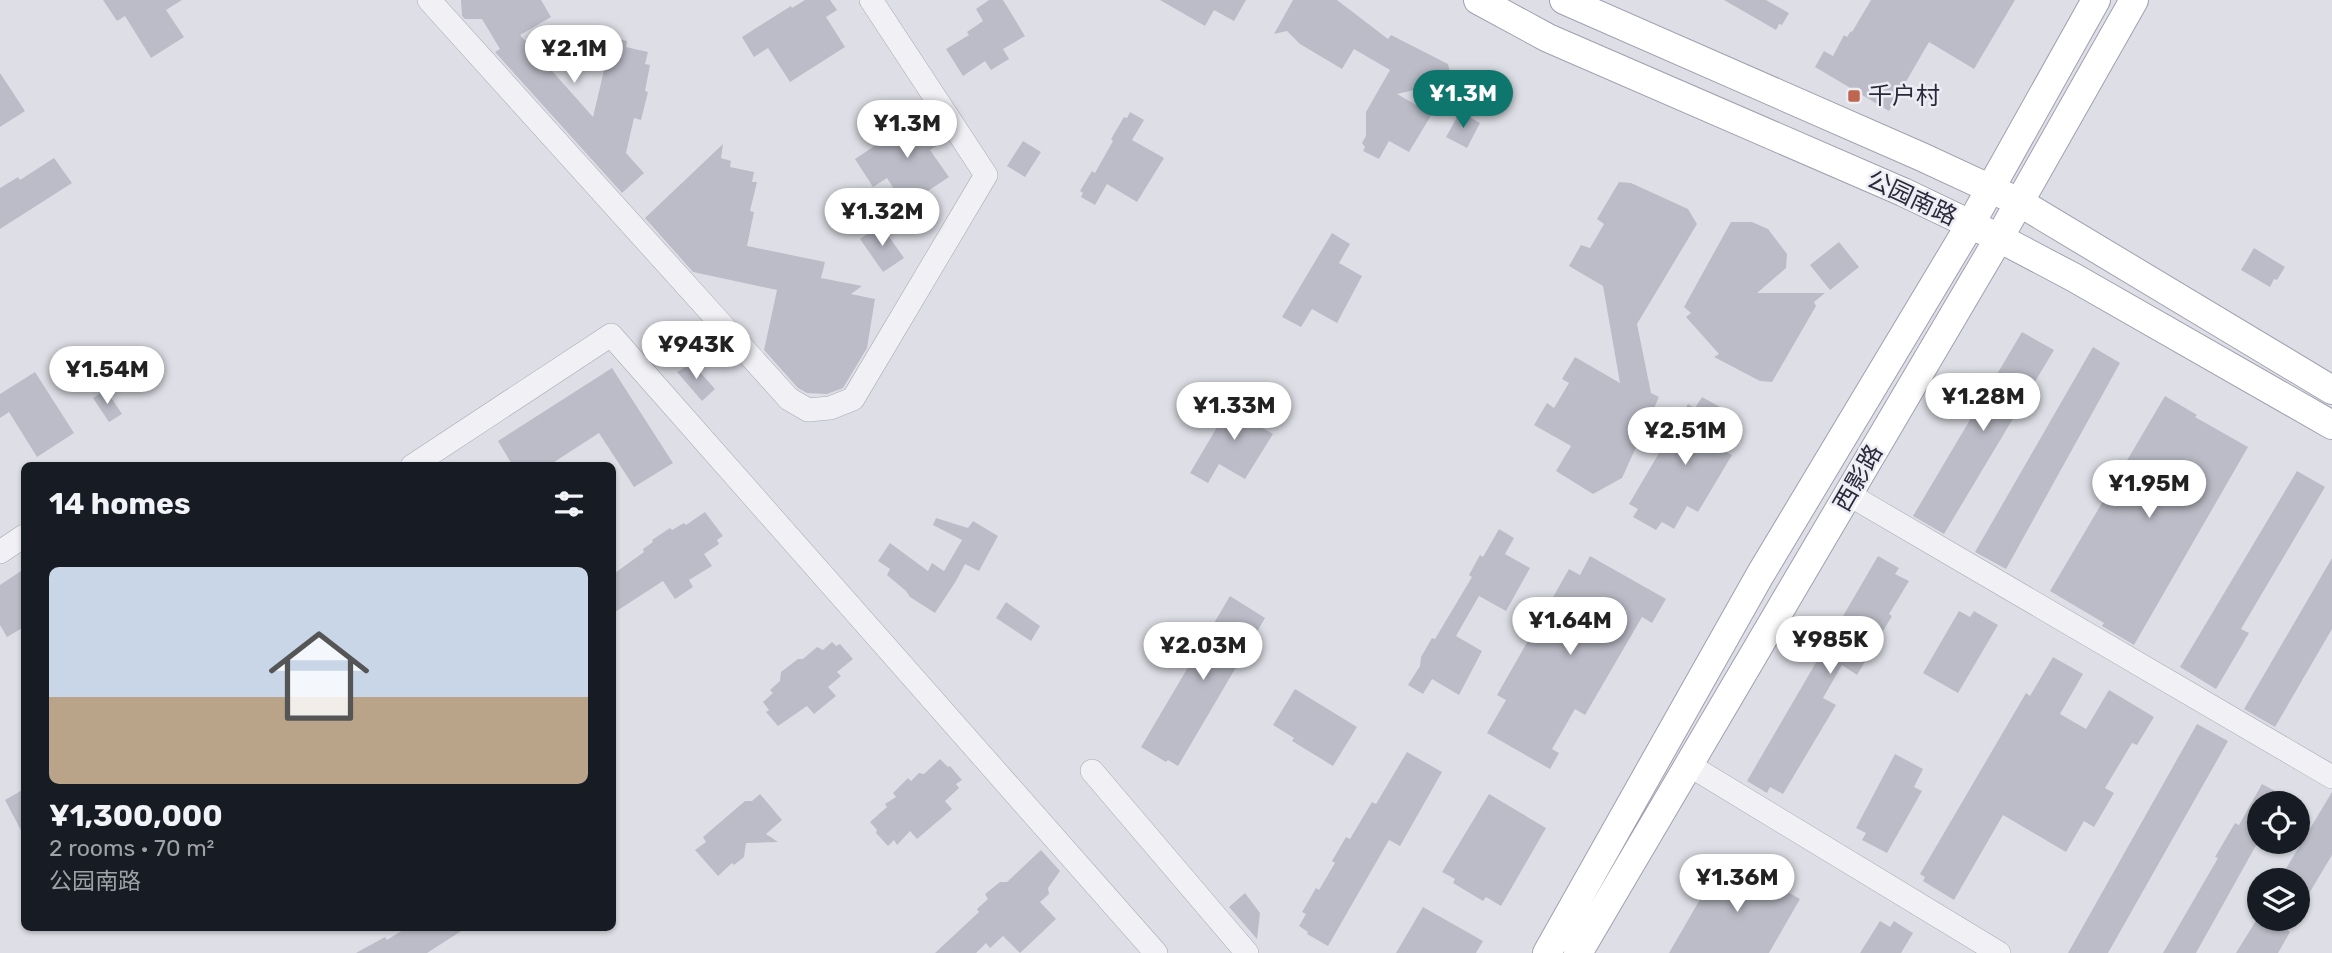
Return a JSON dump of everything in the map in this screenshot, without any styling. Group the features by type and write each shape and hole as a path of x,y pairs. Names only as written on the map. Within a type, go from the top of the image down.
{"main road":[{"name":"公园南路","path":"1564,0 1990,187 2332,390"},
{"name":"西影路","path":"1547,953 1760,575 1970,225 2096,0"},
{"name":"西影路","path":"1578,953 1999,238 2134,0"},
{"name":"公园南路","path":"1487,2 1548,38 1903,192 1999,238 2073,277 2332,425"}],"street":[{"path":"429,0 789,398 808,410 830,408 853,399 986,175 871,0"},
{"path":"418,462 611,335 1156,953"},
{"path":"1848,494 2332,777"},
{"path":"0,552 21,538"},
{"path":"1689,765 1999,953"},
{"path":"1092,771 1247,953"}],"building":[{"path":"103,0 182,0 166,10 184,37 151,58 125,16 117,21"},
{"path":"461,0 541,0 551,17 520,35 593,117 605,66 599,65 606,35 627,41 626,47 648,52 645,64 650,65 645,91 648,92 641,120 634,118 626,153 644,173 622,193 495,52 500,49 482,19 465,19 462,16"},
{"path":"805,0 830,0 837,10 826,17 845,47 790,82 768,48 754,57 742,37"},
{"path":"989,0 1003,0 1025,36 1003,49 1009,59 991,70 985,61 963,76 946,49 969,35 967,32 983,21 976,9"},
{"path":"1160,0 1246,0 1234,21 1214,10 1205,26"},
{"path":"1293,0 1337,0 1388,39 1391,35 1448,64 1451,76 1448,82 1397,94 1432,114 1409,152 1389,141 1379,159 1363,151 1366,112 1390,70 1354,49 1342,69 1300,44 1287,31 1274,34"},
{"path":"1724,0 1766,0 1789,13 1776,30"},
{"path":"1871,0 2015,0 1974,69 1929,42 1889,111 1815,67 1824,51 1833,56 1844,35 1847,37 1852,32"},
{"path":"0,73 25,111 0,127"},
{"path":"927,111 946,140 930,150 949,177 905,206 887,178 873,187 855,159"},
{"path":"1130,112 1144,120 1132,140 1164,158 1137,202 1107,184 1095,205 1081,197 1083,193 1080,191 1092,171 1095,173 1113,141 1111,139"},
{"path":"1460,112 1480,123 1467,148 1446,137"},
{"path":"1023,141 1041,152 1025,177 1007,166"},
{"path":"723,144 721,158 731,161 730,167 754,172 752,182 757,182 750,211 754,212 747,246 825,262 821,278 862,286 851,294 875,299 867,348 843,388 827,394 807,393 798,388 764,350 777,290 693,272 645,218"},
{"path":"54,158 72,183 0,229 0,188 18,177 20,180"},
{"path":"1619,182 1631,183 1688,209 1697,224 1637,324 1651,393 1659,397 1622,478 1593,494 1556,471 1571,446 1534,425 1547,403 1554,408 1569,383 1562,379 1575,357 1620,383 1603,286 1569,266 1581,245 1590,248 1604,224 1597,219"},
{"path":"1731,222 1752,222 1768,229 1787,254 1786,268 1757,293 1825,293 1814,302 1816,306 1772,382 1760,381 1714,357 1719,354 1686,317 1691,313 1684,307"},
{"path":"881,225 904,258 883,272 860,239"},
{"path":"1332,233 1350,244 1339,263 1362,276 1337,323 1312,309 1301,327 1282,317"},
{"path":"1839,242 1859,267 1830,290 1810,265"},
{"path":"2254,248 2285,267 2270,287 2241,270"},
{"path":"2022,332 2054,350 1944,534 1913,516"},
{"path":"2093,347 2120,363 2006,569 1975,552"},
{"path":"692,363 715,389 702,401 677,372"},
{"path":"612,368 673,463 634,487 599,433 554,462 511,462 498,441"},
{"path":"35,372 74,433 37,457 9,412 0,418 0,394"},
{"path":"106,390 122,414 109,422 93,398"},
{"path":"1239,390 1258,400 1247,419 1273,434 1245,479 1219,464 1208,483 1190,473"},
{"path":"2165,396 2197,415 2195,417 2248,447 2134,645 2102,626 2104,623 2050,591"},
{"path":"1702,397 1729,412 1723,422 1733,427 1720,449 1732,455 1698,512 1687,506 1674,529 1662,522 1656,530 1633,517 1638,509 1629,504 1688,404 1695,408"},
{"path":"2297,471 2325,487 2241,629 2249,633 2216,689 2180,667"},
{"path":"705,512 723,536 717,540 719,544 704,554 712,566 689,580 693,587 675,599 663,581 616,611 616,572 644,552 643,549 653,542 652,540 670,528 672,530 684,523 686,525"},
{"path":"936,518 968,528 973,521 998,536 979,571 965,564 935,613 910,597 887,575 890,569 878,561 890,543 928,571 932,563 944,571 962,540 933,525"},
{"path":"1499,529 1514,538 1505,554 1530,568 1506,611 1479,596 1456,636 1482,651 1459,695 1432,679 1423,694 1408,685 1432,638 1435,639 1472,577 1469,575 1480,555 1483,557"},
{"path":"1590,556 1666,599 1652,623 1642,617 1585,715 1575,709 1552,749 1559,753 1550,769 1487,733 1506,700 1497,695 1569,569 1580,575"},
{"path":"1878,556 1899,568 1895,574 1909,581 1857,675 1842,665 1823,698 1836,705 1783,794 1770,787 1767,793 1747,781"},
{"path":"2332,558 2332,629 2275,727 2244,709"},
{"path":"21,571 21,629 7,637 0,625 0,585"},
{"path":"1230,596 1265,618 1178,766 1168,760 1166,762 1141,747"},
{"path":"1006,602 1040,626 1031,641 996,618"},
{"path":"1959,611 1970,617 1974,611 1998,625 1958,693 1923,673"},
{"path":"832,642 836,646 840,644 853,659 837,672 841,676 828,687 836,696 814,714 807,706 778,726 766,712 769,710 763,702 773,693 770,690 780,681 781,672 817,647 823,650"},
{"path":"2053,657 2083,674 2060,714 2086,729 2109,690 2154,717 2137,745 2132,743 2105,788 2114,793 2094,827 2084,821 2066,852 2003,815 1954,900 1923,881 1925,877 1920,874 2026,693 2030,696"},
{"path":"1295,689 1357,727 1333,766 1292,741 1294,738 1273,725"},
{"path":"2197,724 2228,741 2108,953 2068,953"},
{"path":"1407,752 1442,772 1400,846 1389,840 1328,946 1299,926 1306,914 1302,912 1335,863 1332,861 1346,837 1350,839 1372,802 1376,804"},
{"path":"1895,754 1923,769 1914,787 1922,791 1887,853 1862,840 1866,833 1856,828"},
{"path":"940,759 962,780 956,784 959,788 945,801 952,809 917,839 910,831 897,845 894,840 888,846 870,822 887,807 885,804 896,797 893,793 908,778 911,781 919,773 924,774"},
{"path":"2262,784 2275,791 2258,791"},
{"path":"21,791 21,830 5,800"},
{"path":"2332,792 2332,855 2310,892 2310,868 2286,868 2295,854 2310,854 2310,829"},
{"path":"760,794 782,820 766,834 778,842 746,843 744,857 734,865 732,863 718,876 695,850 706,842 703,837 745,801 752,801"},
{"path":"1489,794 1546,828 1501,906 1486,897 1483,901 1453,883 1455,879 1442,872"},
{"path":"2247,811 2247,854 2251,854 2196,953 2163,953 2235,823 2239,825"},
{"path":"1041,850 1060,871 1048,888 1049,894 1040,902 1056,919 1020,953 1003,936 990,948 986,943 976,953 935,953 979,912 977,909 988,899 985,894 1000,882 1007,882"},
{"path":"1725,856 1800,899 1769,953 1669,953"},
{"path":"1245,893 1260,913 1257,939 1229,907"},
{"path":"1423,907 1483,941 1476,953 1396,953"},
{"path":"1880,921 1890,927 1894,921 1913,933 1901,953 1860,953"},
{"path":"401,931 461,931 427,953 356,953 385,937 387,940"},
{"path":"2250,931 2290,932 2278,953 2236,953"}],"place":[{"name":"千户村","path":"1854,96"}]}
